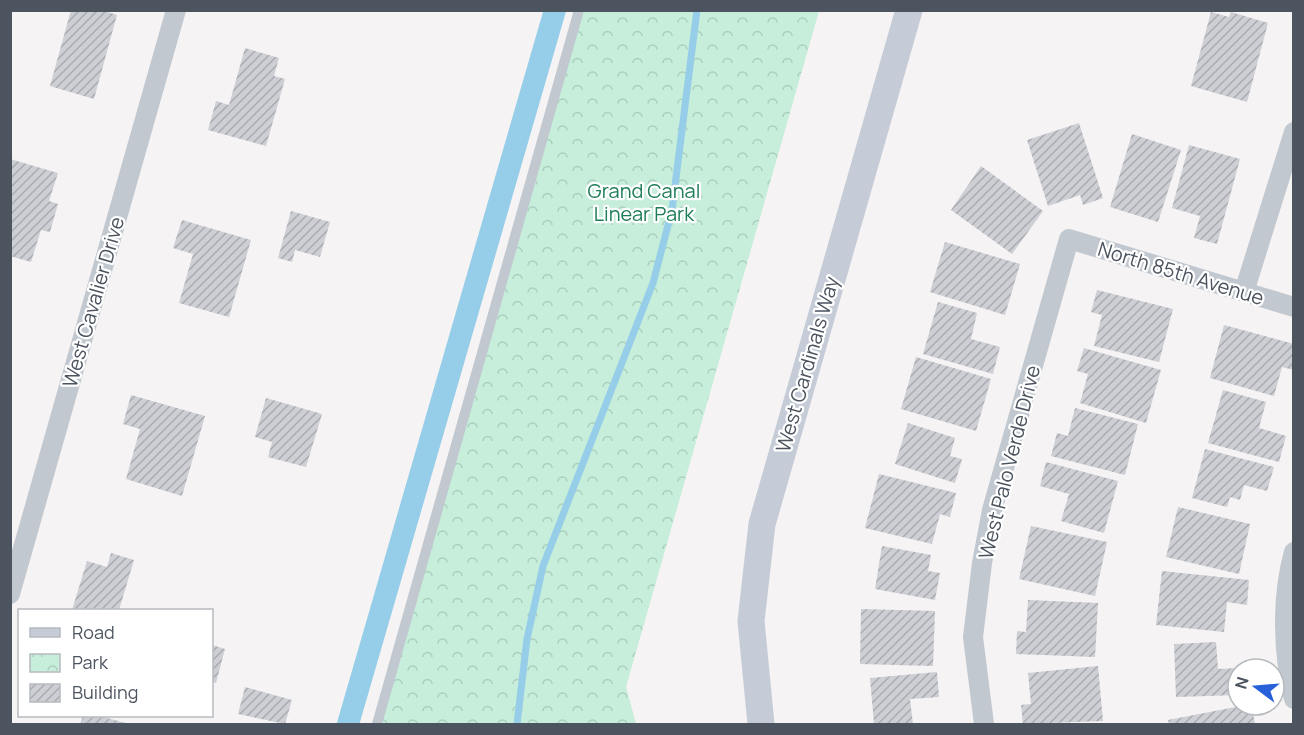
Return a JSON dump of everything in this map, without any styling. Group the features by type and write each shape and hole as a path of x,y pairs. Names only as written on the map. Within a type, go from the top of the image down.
{"main road":[{"name":"West Cardinals Way","path":"761,724 751,621 762,524 909,10"}],"street":[{"name":"West Cavalier Drive","path":"10,594 176,10"},
{"path":"1245,292 1293,132"},
{"name":"North 85th Avenue","path":"1069,239 1293,306"},
{"name":"West Palo Verde Drive","path":"984,724 973,638 982,563 992,510 1069,239"},
{"path":"1293,552 1287,598 1286,636 1293,699"}],"lane":[{"path":"377,724 579,10"}],"green space":[{"name":"Grand Canal Linear Park","path":"579,11 819,11 626,687 636,724 377,724"}],"building":[{"path":"71,10 102,10 117,15 94,99 50,86"},
{"path":"1211,12 1229,17 1231,12 1268,23 1247,102 1191,86"},
{"path":"245,48 279,58 274,76 285,79 266,146 208,130 216,101 229,105"},
{"path":"1079,123 1103,198 1083,205 1080,195 1048,206 1027,140"},
{"path":"1132,134 1181,150 1158,222 1110,207"},
{"path":"1189,145 1240,159 1217,244 1194,238 1200,216 1172,208"},
{"path":"10,159 58,173 49,201 58,204 50,232 41,230 31,262 10,256"},
{"path":"981,166 1043,211 1012,254 951,210"},
{"path":"291,211 330,222 320,257 295,250 292,262 278,258"},
{"path":"182,220 251,240 229,317 179,303 193,254 173,248"},
{"path":"945,242 1020,264 1005,315 930,292"},
{"path":"1097,290 1173,309 1159,362 1094,346 1102,315 1091,312"},
{"path":"938,302 977,313 971,339 1000,347 993,374 923,354"},
{"path":"1224,325 1294,344 1294,370 1282,367 1274,396 1210,378"},
{"path":"1084,348 1161,370 1146,423 1080,403 1088,374 1077,371"},
{"path":"916,357 991,379 976,431 901,409"},
{"path":"1223,390 1266,402 1259,428 1286,436 1279,462 1208,443"},
{"path":"131,395 205,416 182,496 126,479 140,429 123,424"},
{"path":"266,398 322,414 306,467 268,457 272,442 255,437"},
{"path":"1075,408 1138,424 1125,475 1051,456 1057,433 1068,436"},
{"path":"908,423 955,438 950,456 962,459 955,483 895,464"},
{"path":"1205,449 1274,467 1267,491 1244,485 1240,500 1230,497 1227,507 1192,498"},
{"path":"1046,462 1118,481 1104,533 1061,521 1069,494 1040,486"},
{"path":"879,474 956,493 950,517 940,514 932,544 865,528"},
{"path":"1178,507 1250,524 1239,574 1166,557"},
{"path":"1031,526 1107,542 1095,596 1019,579"},
{"path":"882,546 931,555 928,571 940,573 935,600 875,589"},
{"path":"111,553 134,560 119,609 72,609 87,561 107,567"},
{"path":"1162,571 1249,580 1247,605 1227,602 1224,632 1156,625"},
{"path":"1028,600 1098,603 1095,657 1016,654 1017,631 1026,632"},
{"path":"861,609 935,611 933,666 860,664"},
{"path":"1216,642 1218,669 1226,669 1226,695 1176,697 1174,644"},
{"path":"213,645 225,649 216,683 213,682"},
{"path":"1098,666 1103,721 1023,724 1021,705 1031,704 1028,673"},
{"path":"937,672 939,697 910,699 913,724 874,724 870,678"},
{"path":"245,687 292,700 285,724 238,714"},
{"path":"1226,709 1226,717 1254,717 1255,723 1169,724 1168,720"},
{"path":"83,717 104,717 129,724 80,724"}],"waterway":[{"path":"348,724 555,10"},
{"path":"517,724 527,639 543,566 653,283 672,210 697,10"}]}
